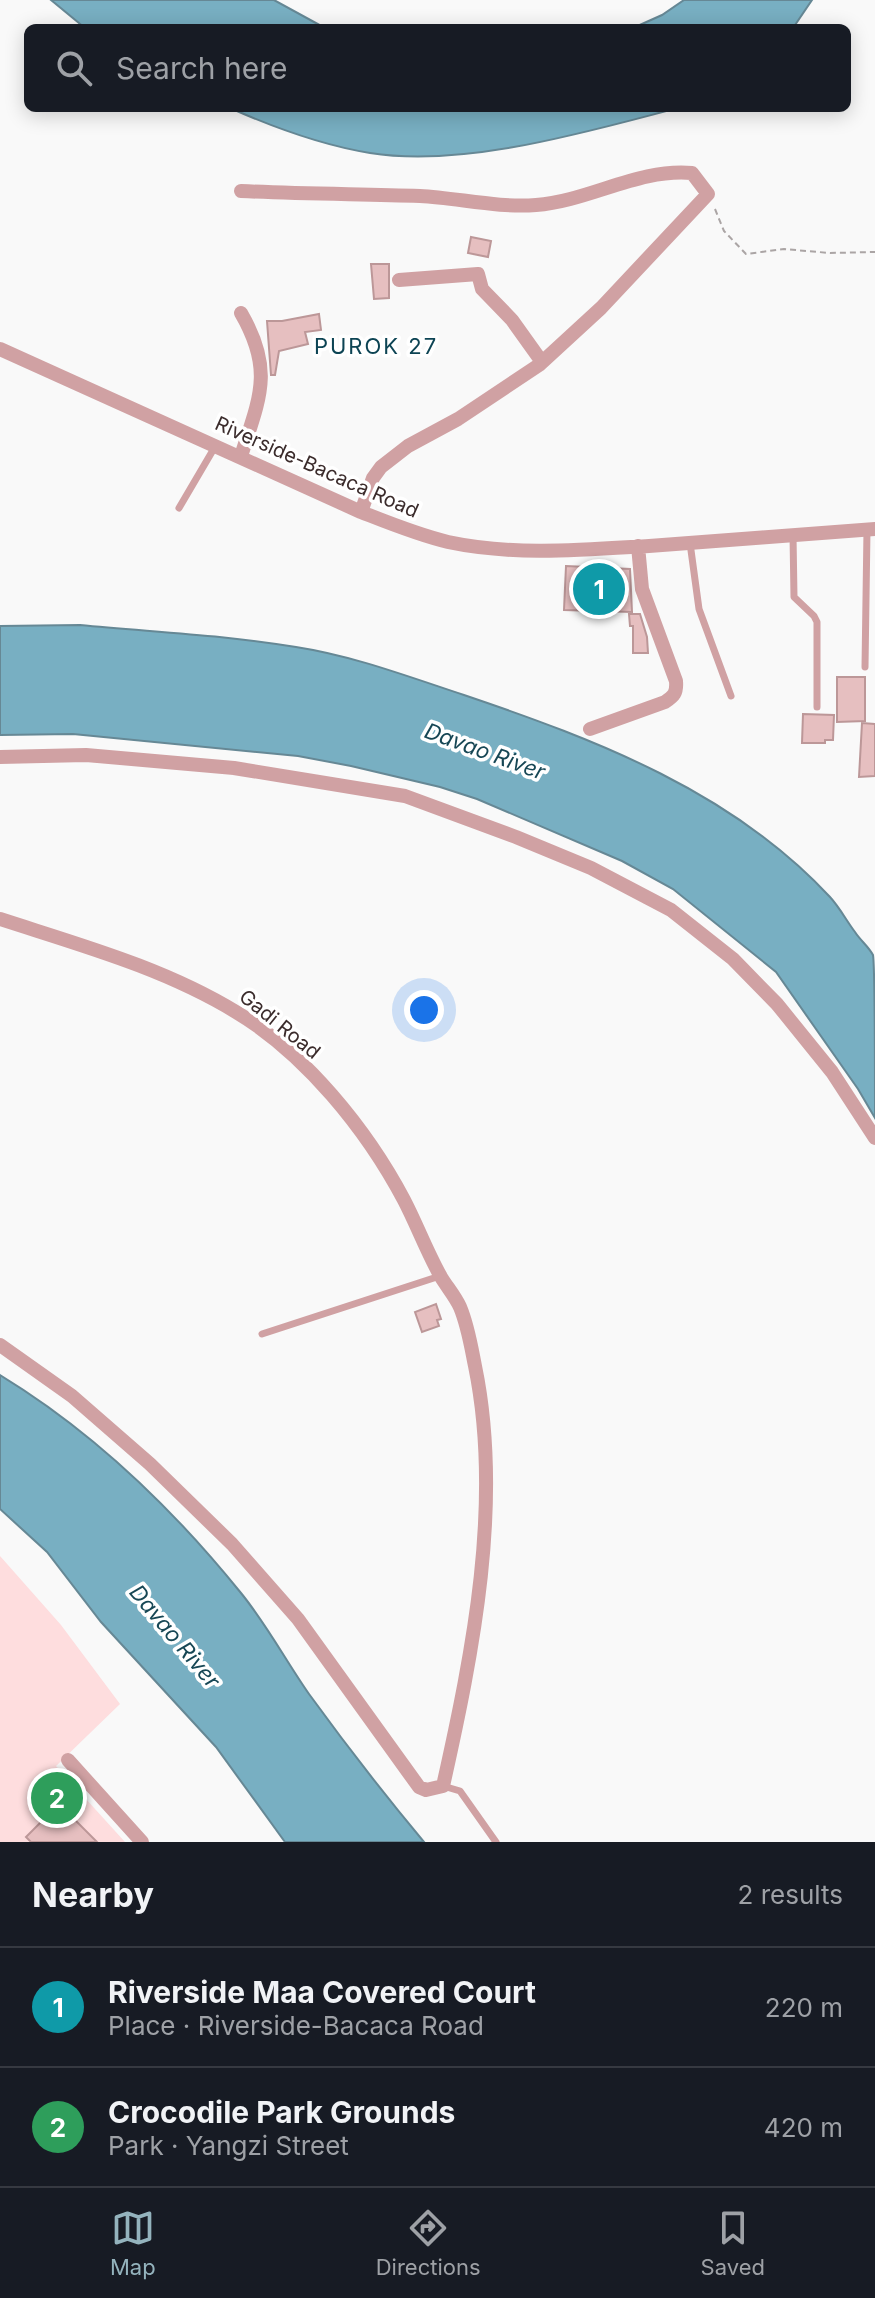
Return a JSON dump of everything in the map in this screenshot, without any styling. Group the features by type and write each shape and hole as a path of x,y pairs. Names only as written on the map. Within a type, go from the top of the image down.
{"street":[{"path":"241,191 421,196 533,206 562,202 633,180 680,172 692,173 708,194 601,308 542,362 458,419 408,446 381,467 373,478 361,512"},
{"path":"399,280 478,274 482,289 512,320 542,362"},
{"path":"241,313 255,337 263,376 260,397 241,456"},
{"name":"Riverside-Bacaca Road","path":"0,349 361,512 446,542 528,551 871,530"},
{"path":"590,729 665,702 675,695 677,689 642,589 638,546"},
{"path":"0,757 86,755 234,768 405,796 591,868 671,910 733,959 777,1004 832,1072 875,1138"},
{"name":"Gadi Road","path":"0,919 143,967 194,988 239,1013 280,1045 317,1081 372,1148 394,1182 440,1276 460,1307 478,1378 486,1456 485,1511 472,1646 443,1786"},
{"path":"0,1345 72,1396 150,1464 232,1544 298,1619 419,1787 426,1790 443,1786"},
{"path":"68,1760 142,1842"}],"lane":[{"path":"179,508 216,445"},
{"path":"865,667 871,530"},
{"path":"793,535 794,597 817,622 817,707"},
{"path":"690,543 699,609 731,696"},
{"path":"262,1334 440,1276"},
{"path":"443,1786 460,1791 496,1842"}],"path":[{"path":"708,194 724,231 746,254 784,249 830,253 875,252"}],"shaded area":[{"path":"0,1556 61,1625 120,1704 56,1766 125,1842 0,1842"}],"water":[{"path":"51,0 274,0 318,24 80,24"},
{"path":"684,0 812,0 796,24 642,24"},
{"path":"240,112 662,112 565,137 445,156 370,153 316,141"},
{"name":"Davao River","path":"80,625 269,643 360,661 564,731 613,751 707,799 751,827 792,860 834,901 873,955 875,1118 776,972 673,889 622,861 477,799 351,766 298,756 73,734 0,735 0,626"},
{"name":"Davao River","path":"0,1375 99,1447 188,1532 250,1605 323,1713 424,1842 285,1842 216,1747 101,1622 47,1552 0,1509"}],"building":[{"path":"471,237 491,241 488,257 468,253"},
{"path":"371,264 389,264 389,298 374,299"},
{"path":"319,314 321,330 305,332 308,344 279,351 275,375 271,375 267,321"},
{"path":"566,566 630,569 632,612 564,610"},
{"path":"629,614 640,614 648,653 633,653 633,626 630,626"},
{"path":"837,677 865,677 865,721 837,722"},
{"path":"803,714 834,715 833,740 802,743"},
{"path":"862,723 875,724 875,776 859,777"},
{"path":"436,1304 441,1319 437,1320 439,1326 422,1332 415,1312"},
{"path":"66,1797 76,1807 69,1814 97,1842 31,1842 26,1837"}],"place":[{"name":"Riverside Maa Covered Court","path":"599,589"},
{"name":"Crocodile Park Grounds","path":"57,1798"}],"district":[{"name":"PUROK 27","path":"376,346"}]}
